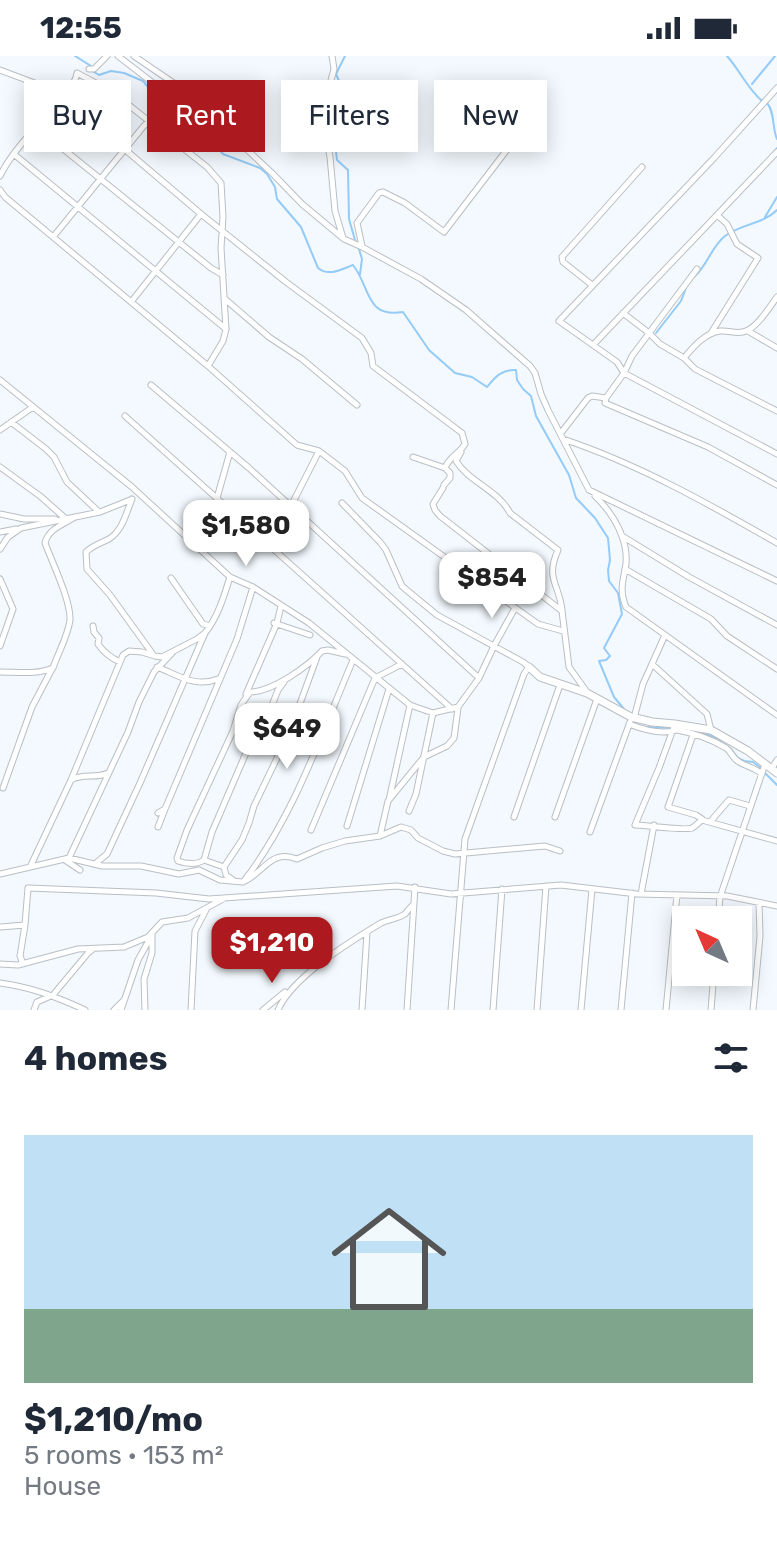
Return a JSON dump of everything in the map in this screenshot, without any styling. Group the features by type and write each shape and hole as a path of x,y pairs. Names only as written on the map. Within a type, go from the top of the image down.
{"street":[{"path":"89,69 94,69 107,56"},
{"path":"118,56 192,113 241,144 302,204 344,239 421,279 466,310 530,366 548,410 589,490 611,513 621,535 626,552 621,592 626,607 777,715"},
{"path":"134,56 169,80"},
{"path":"332,56 334,69 324,125 335,211 344,239"},
{"path":"0,70 27,80"},
{"path":"76,80 77,73 90,80"},
{"path":"777,88 559,321 617,362 624,373 777,454"},
{"path":"131,107 147,119"},
{"path":"131,142 147,123"},
{"path":"0,176 24,143"},
{"path":"68,152 211,268 224,275"},
{"path":"53,237 122,152"},
{"path":"126,152 297,290 362,338 371,353 373,366 462,433 465,444 456,461 461,470 558,550 551,573 561,599 569,667 587,693"},
{"path":"188,152 221,183 226,329 223,341 208,366"},
{"path":"362,247 357,223 379,193 405,203 444,232 505,152"},
{"path":"593,345 777,152"},
{"path":"15,155 226,329"},
{"path":"592,285 563,262 562,257 642,167"},
{"path":"0,190 297,445 319,451 345,471 362,498 538,624 563,631"},
{"path":"131,302 201,214"},
{"path":"684,358 710,334 758,258 737,244 727,224 717,215"},
{"path":"697,269 632,356 605,403 708,447 777,485"},
{"path":"224,298 357,405"},
{"path":"710,334 748,331 777,299"},
{"path":"623,313 695,369 777,411"},
{"path":"748,331 777,348"},
{"path":"0,380 132,487 230,577 253,587 309,623 410,705 433,713 456,708"},
{"path":"151,385 291,506 479,678"},
{"path":"562,437 588,398 606,398"},
{"path":"1,427 34,407"},
{"path":"125,416 402,664 456,708"},
{"path":"11,422 54,457 67,482 100,512"},
{"path":"562,437 666,483 777,543"},
{"path":"265,542 291,506 319,451"},
{"path":"445,468 449,459 461,451"},
{"path":"217,498 230,452"},
{"path":"413,457 445,468 450,473 450,478 433,504 440,516 562,611"},
{"path":"0,467 65,518"},
{"path":"589,490 777,581"},
{"path":"0,514 24,519 75,517 142,498"},
{"path":"132,499 119,530 86,552 87,569 110,595 159,666 185,680 209,683 219,679"},
{"path":"342,503 386,550 402,586 437,615 529,667 540,677 587,693 631,720 652,722 710,739 727,749 740,763 762,774"},
{"path":"3,788 32,707 53,668 68,629 70,616 58,573 45,543 50,533 75,517"},
{"path":"0,532 65,518"},
{"path":"0,549 8,537 21,528"},
{"path":"621,535 777,625"},
{"path":"625,569 711,619 727,636 777,669"},
{"path":"96,864 107,854 205,633 221,606 230,577"},
{"path":"171,578 203,624 211,625"},
{"path":"0,579 13,609 0,646"},
{"path":"158,827 237,639 253,587"},
{"path":"281,606 233,731 187,830 178,861 199,863 204,860 212,832 252,739 278,690 290,676"},
{"path":"388,801 424,757 451,743 456,730 456,708 479,678 515,608"},
{"path":"275,624 310,635"},
{"path":"93,626 101,649 120,662"},
{"path":"31,866 123,655 129,651 162,657 205,633"},
{"path":"590,832 643,684 665,635"},
{"path":"66,858 128,732 139,702 159,666 177,649"},
{"path":"244,699 250,692 268,688 290,676 322,651 346,654"},
{"path":"240,882 226,875 224,867 242,840 254,806 290,731 317,657"},
{"path":"240,882 265,854 353,660"},
{"path":"311,830 375,678 402,664"},
{"path":"652,664 707,714 711,730"},
{"path":"451,1010 465,839 529,667"},
{"path":"0,672 33,673 53,668"},
{"path":"514,817 560,685"},
{"path":"347,826 389,689"},
{"path":"555,817 597,698"},
{"path":"380,836 410,705"},
{"path":"409,811 416,794 433,713"},
{"path":"674,728 711,730 773,766 762,774 719,906"},
{"path":"674,728 635,825 687,830 702,820"},
{"path":"693,735 668,807 777,841"},
{"path":"71,780 108,773"},
{"path":"710,822 729,800 750,806"},
{"path":"158,813 165,809"},
{"path":"641,894 654,825"},
{"path":"0,874 66,858 102,866 141,866 179,874 199,870 211,877 240,882 251,878 278,856 297,859 322,848 380,836 401,827 443,851 463,854 545,846 560,851"},
{"path":"66,858 80,870"},
{"path":"204,860 224,867"},
{"path":"23,964 20,956 28,888 156,893 209,899 397,886 451,894 561,885 641,894 727,896 777,906"},
{"path":"537,1010 546,886"},
{"path":"407,1010 415,887"},
{"path":"493,1010 502,889"},
{"path":"581,1010 592,889"},
{"path":"621,1010 632,893"},
{"path":"666,1010 677,895"},
{"path":"121,1010 138,960 162,922 188,918 227,897"},
{"path":"753,1010 760,936 759,903"},
{"path":"263,1010 339,950 387,919 405,914 413,905"},
{"path":"191,1010 195,931 208,907"},
{"path":"0,927 25,925"},
{"path":"362,1010 367,933"},
{"path":"0,964 23,964 78,949 124,947 152,934"},
{"path":"145,1010 144,979 152,953 152,934"},
{"path":"34,1010 37,1002 53,995 88,953 102,948"},
{"path":"278,1010 298,982"},
{"path":"0,983 53,995 85,1010"},
{"path":"711,1010 713,986"},
{"path":"114,1010 124,999"}],"waterway":[{"path":"75,56 91,66"},
{"path":"345,56 336,74 342,88 333,127 337,160 348,170 349,219 355,240"},
{"path":"727,56 762,101"},
{"path":"752,84 775,56"},
{"path":"94,72 99,75 111,71 124,73 143,81 163,105 177,108 196,123 223,154 260,168 275,187 277,199 301,227 318,268 331,272 353,265 375,306 391,313 403,312 429,350 455,373 472,377 487,387 503,372 516,370 517,380 531,396 536,416 569,475 576,498 608,538 609,581 618,593 622,614 604,648 610,656 599,661 614,697 624,709"},
{"path":"767,103 777,139"},
{"path":"773,153 777,148"},
{"path":"765,217 777,197"},
{"path":"694,277 725,236 777,210"},
{"path":"358,246 362,259 360,274"},
{"path":"656,333 681,301 686,288"},
{"path":"644,727 673,728"},
{"path":"691,730 712,736 726,745"},
{"path":"731,749 738,758 761,768"},
{"path":"765,773 777,785"}]}
